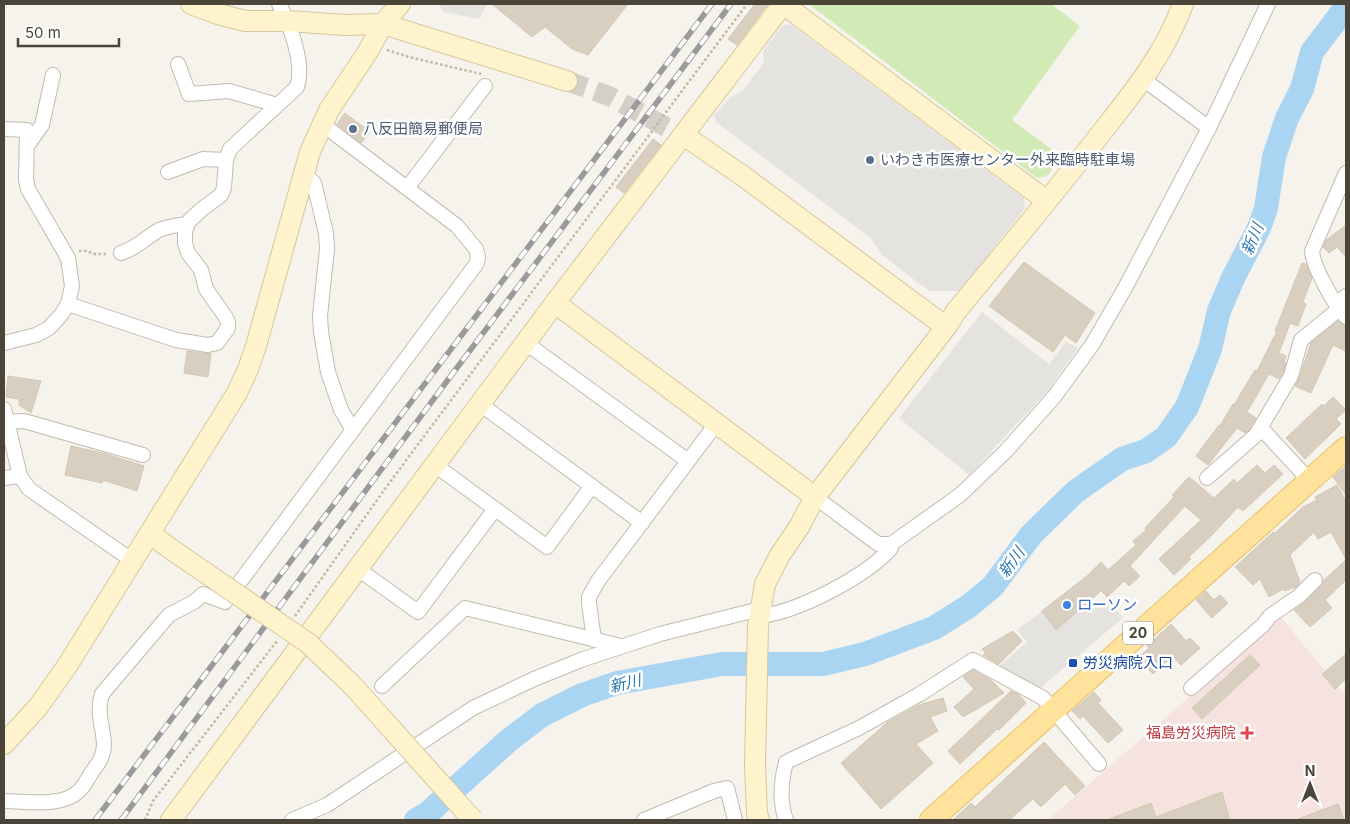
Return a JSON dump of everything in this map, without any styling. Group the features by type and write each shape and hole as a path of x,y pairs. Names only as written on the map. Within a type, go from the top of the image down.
{"main road":[{"name":"20","path":"931,820 1346,448"}],"street":[{"path":"191,4 245,21 283,13 345,25 383,24 567,81"},
{"path":"4,744 38,706 67,666 237,393 248,369 310,152 328,110 383,24 400,4"},
{"path":"175,819 555,303 783,4 1047,201"},
{"path":"759,820 755,764 759,617 763,593 770,573 799,527 815,497 946,327 957,310 1047,201 1143,79 1162,50 1183,4"},
{"path":"555,303 878,544 891,544 960,495 1006,452 1054,397 1092,345 1125,288 1209,128 1268,4"},
{"path":"68,304 176,340 208,345 217,343 228,328 228,322 206,289 201,270 188,253 185,243 185,231 188,224 202,209 221,195 224,188 226,160 230,149 297,87 299,65 283,13"},
{"path":"178,64 189,94 230,91 277,106"},
{"path":"27,146 42,124 53,75"},
{"path":"1143,79 1209,128"},
{"path":"407,188 484,80"},
{"path":"4,801 60,802 79,790 102,759 104,751 99,714 102,694 169,615 194,602 203,594 225,602 477,263 476,249 457,226 322,124"},
{"path":"4,129 27,130 26,180 28,189 68,258 72,286 68,304 49,328 36,336 4,343"},
{"path":"692,141 743,176 946,327"},
{"path":"168,172 202,158 226,160"},
{"path":"1207,478 1256,435 1291,376 1301,340 1342,307 1314,260 1312,251 1346,173"},
{"path":"304,174 314,182 326,233 327,249 320,316 328,372 341,410 353,430"},
{"path":"121,253 133,249 160,230 171,226 188,224"},
{"path":"526,343 688,461"},
{"path":"480,404 642,523"},
{"path":"133,561 29,489 20,476 5,416 143,456"},
{"path":"594,640 589,597 598,581 716,424"},
{"path":"1261,428 1309,480"},
{"path":"435,465 547,547 592,486"},
{"path":"4,478 20,476"},
{"path":"358,569 418,612 495,509"},
{"path":"150,534 308,643 353,686 473,820"},
{"path":"292,820 327,805 472,708 534,679 581,660 660,634 781,612 840,586 877,562 891,548 891,544"},
{"path":"1191,688 1263,625 1270,616 1299,596 1315,580"},
{"path":"382,686 465,608 622,646"},
{"path":"786,820 782,799 782,778 786,762 859,728 920,694 973,660 1043,698 1099,764"},
{"path":"644,820 714,791 728,788 735,820"}],"path":[{"path":"293,618 387,486 746,4"},
{"path":"371,45 484,80"},
{"path":"65,253 86,251 95,254 121,253"},
{"path":"145,820 153,802 282,634"}],"shaded area":[{"path":"439,4 487,4 479,19 444,12"},
{"name":"いわき市医療センター外来臨時駐車場","path":"790,24 1024,198 1025,208 961,291 929,291 882,255 871,238 716,122 714,115 732,96 742,91 764,63 763,51 782,26"},
{"path":"982,312 1049,364 1066,342 1078,348 1046,393 969,475 899,418"},
{"path":"1092,599 1100,607 1110,600 1123,618 1040,688 997,668 1027,642 1017,630 1042,611 1056,630"},
{"name":"福島労災病院","path":"1281,617 1342,692 1346,692 1346,820 1048,820"}],"green space":[{"path":"809,4 1051,4 1080,26 1012,120 1062,157 1047,176 1037,178"}],"building":[{"path":"492,4 628,4 588,55 572,49 545,27 532,37"},
{"path":"755,4 768,4 737,45 728,39"},
{"path":"345,113 370,132 361,143 337,124"},
{"path":"653,139 661,145 624,193 616,187"},
{"path":"1346,225 1346,257 1337,247 1329,253 1323,247 1326,240"},
{"path":"1024,262 1095,313 1076,343 1065,335 1053,352 989,306"},
{"path":"1302,263 1306,264 1312,278 1303,302 1306,304 1298,326 1290,323 1279,353 1286,356 1283,373 1279,379 1269,374 1247,412 1256,418 1249,430 1245,433 1237,428 1208,465 1196,456 1220,426 1255,370 1257,371 1277,331 1275,331"},
{"path":"1338,321 1346,326 1346,351 1333,345 1311,393 1295,386 1311,343"},
{"path":"187,351 211,354 208,377 184,373"},
{"path":"8,376 41,381 31,413 19,405 19,399 6,397"},
{"path":"1333,397 1346,410 1336,419 1341,424 1305,459 1286,438 1322,404 1324,406"},
{"path":"71,446 103,453 144,466 137,491 103,480 102,483 65,475"},
{"path":"1257,465 1265,473 1274,465 1283,474 1243,511 1238,507 1174,575 1159,559 1201,520 1185,506 1130,566 1140,576 1129,586 1124,581 1107,597 1101,591 1056,630 1042,611 1087,576 1101,562 1108,570 1136,545 1133,541 1146,530 1145,528 1174,497 1172,495 1189,477 1214,498 1234,479 1237,483"},
{"path":"1346,466 1346,495 1333,477"},
{"path":"1337,485 1346,501 1346,559 1331,532 1318,539 1314,532 1290,555 1300,582 1296,587 1284,591 1283,589 1269,597 1260,579 1253,585 1235,567 1303,507 1317,500 1315,497"},
{"path":"1346,560 1346,580 1325,600 1332,608 1310,627 1294,610 1305,602 1321,586 1324,580"},
{"path":"1206,591 1214,600 1220,595 1228,603 1212,618 1196,600"},
{"path":"1171,624 1186,641 1190,638 1200,648 1181,665 1173,656 1153,674 1138,658 1149,648 1147,646"},
{"path":"1013,631 1022,641 999,664 983,655 986,653 982,649"},
{"path":"1346,654 1346,679 1335,689 1322,674"},
{"path":"1250,655 1260,665 1202,719 1192,708"},
{"path":"973,670 991,680 1004,693 963,717 954,707 974,689 963,677"},
{"path":"1011,691 1018,694 1026,703 999,730 997,729 960,764 948,751"},
{"path":"1094,692 1101,700 1098,703 1123,730 1108,743 1083,716 1080,719 1072,711"},
{"path":"943,698 947,711 930,717 938,731 916,744 933,763 881,809 841,763 888,722 919,705"},
{"path":"1044,742 1085,786 1075,795 1065,784 1041,807 1033,799 1009,820 953,820 971,803 975,807"},
{"path":"1222,792 1230,820 1107,820 1151,803 1156,817"},
{"path":"1338,804 1344,820 1298,820 1298,819"}],"waterway":[{"name":"新川","path":"416,820 428,813 508,741 542,715 582,695 617,683 722,664 823,664 865,654 934,628 969,606 993,586 1031,535 1075,492 1122,459 1146,451 1166,437 1187,407 1210,349 1219,311 1233,278 1259,228 1266,208 1274,157 1287,118 1302,89 1312,52 1346,7"}],"tunnel":[{"path":"567,81 609,96 692,141"}],"railway":[{"path":"95,820 712,4"},
{"path":"121,820 453,373 731,4"}],"place":[{"name":"八反田簡易郵便局","path":"353,129"},
{"name":"いわき市医療センター外来臨時駐車場","path":"870,160"},
{"name":"ローソン","path":"1067,605"},
{"name":"労災病院入口","path":"1073,663"},
{"name":"福島労災病院","path":"1247,733"}]}
